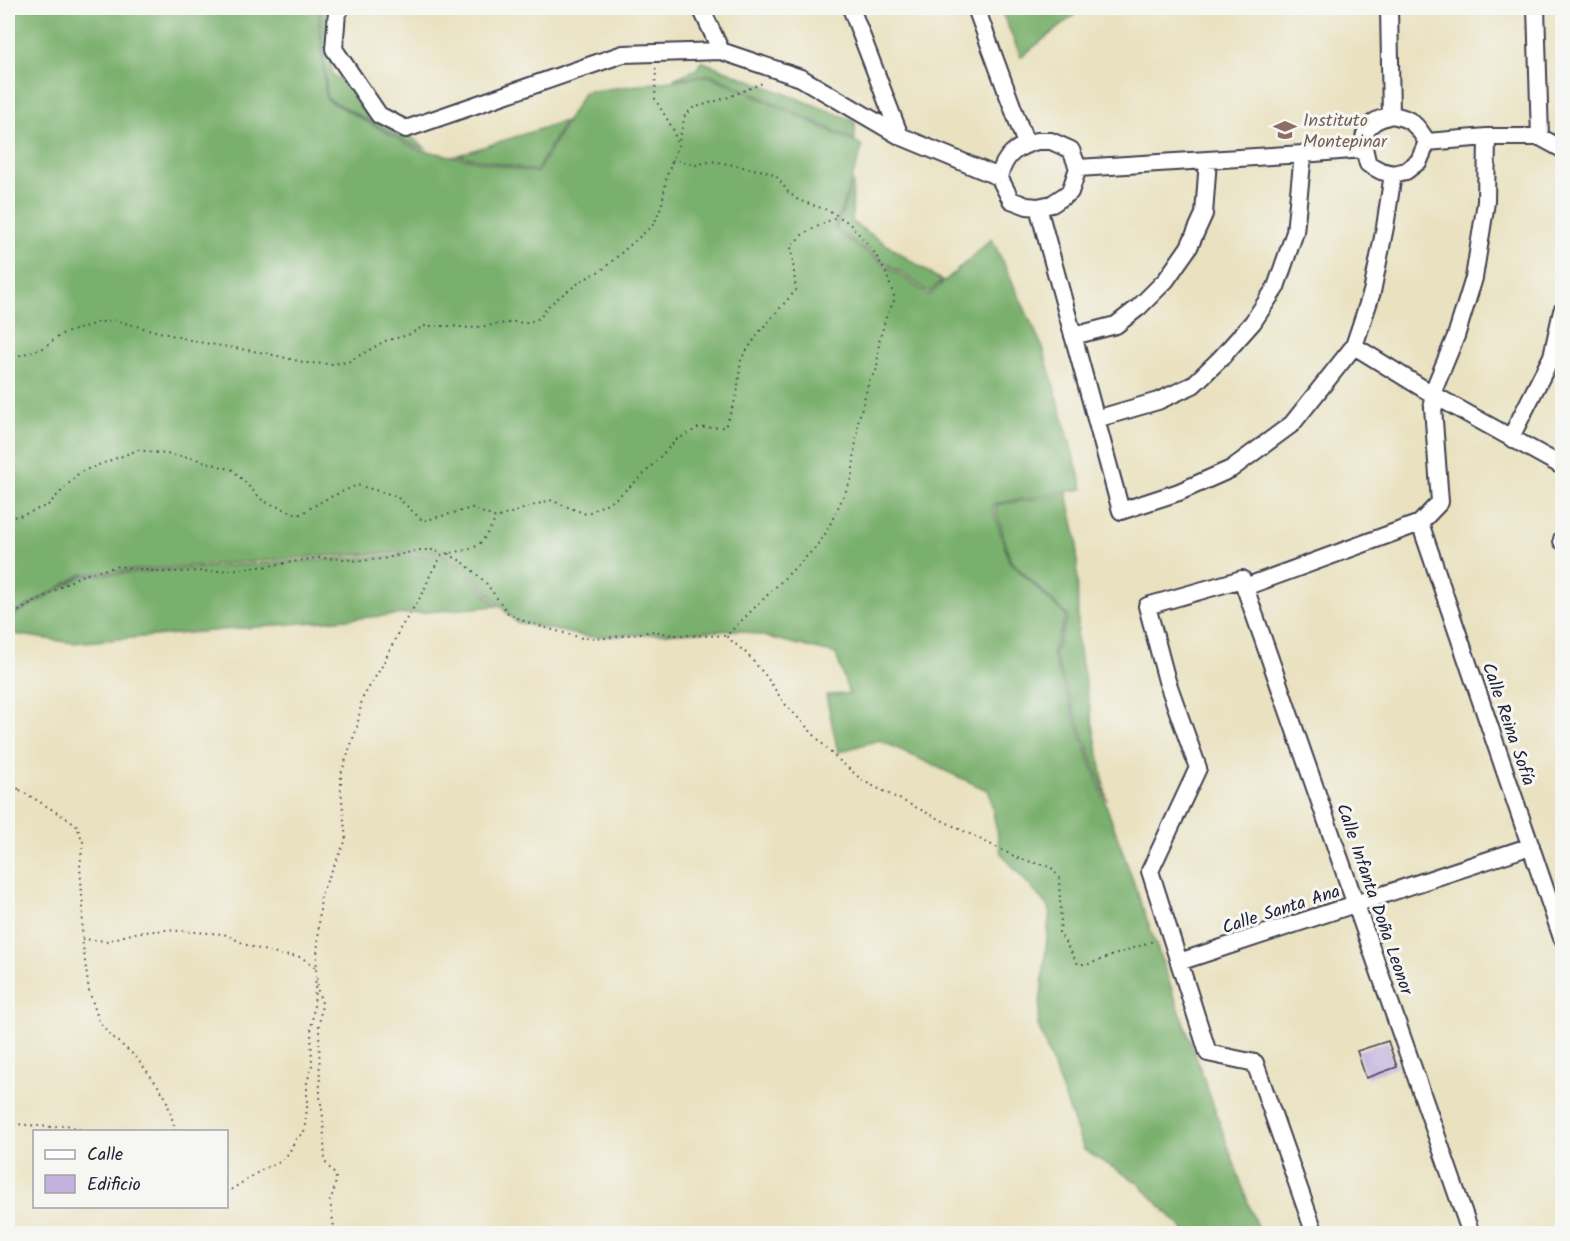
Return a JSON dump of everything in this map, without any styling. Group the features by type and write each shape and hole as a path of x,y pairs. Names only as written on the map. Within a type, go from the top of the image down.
{"street":[{"path":"341,8 337,13 334,49 379,115 406,129 623,54 721,51 801,78 900,136 999,177 1011,200 1027,206 1038,207 1052,204 1070,192 1078,168 1071,150 1051,141 1037,141 1026,144 1010,154 1003,164 999,177"},
{"path":"701,8 721,51"},
{"path":"851,8 900,136"},
{"path":"976,8 1026,144"},
{"path":"1389,8 1391,115"},
{"path":"1536,8 1540,137"},
{"path":"1391,115 1404,117 1418,126 1426,142 1419,161 1406,171 1393,174 1368,164 1363,149 1364,135 1373,123 1391,115"},
{"path":"1426,142 1487,137 1540,137 1563,149"},
{"path":"1315,1233 1255,1063 1208,1053 1150,871 1198,768 1167,681 1147,606 1243,583 1419,523 1440,502 1432,394 1456,336 1474,278 1486,202 1487,137"},
{"path":"1078,168 1363,149"},
{"path":"1096,419 1158,401 1193,385 1253,322 1276,287 1295,232 1303,154"},
{"path":"1073,336 1116,325 1139,307 1166,280 1189,247 1204,214 1208,160"},
{"path":"1038,207 1121,511 1179,492 1232,469 1292,424 1354,346 1372,292 1386,227 1393,174"},
{"path":"1511,437 1552,356 1563,311"},
{"path":"1354,346 1432,394 1563,466"},
{"name":"Calle Reina Sofía","path":"1419,523 1563,938"},
{"name":"Calle Infanta Doña Leonor","path":"1243,583 1471,1233"},
{"name":"Calle Santa Ana","path":"1179,962 1531,846"}],"path":[{"path":"656,53 655,99 673,129 678,146"},
{"path":"8,359 43,348 62,334 113,320 198,342 265,353 307,363 331,364 348,362 384,341 408,335 424,326 471,328 514,322 526,324 540,318 547,307 562,295 603,269 654,224 662,204 667,175 678,146 685,115 693,108 788,74"},
{"path":"672,160 696,165 718,161 769,172 778,178 788,192 798,200 830,211 849,223 873,250 886,273 895,299 886,317 879,342 877,369 869,381 858,422 852,478 826,533 815,548 726,636"},
{"path":"228,1192 263,1169 280,1162 289,1153 295,1140 304,1132 307,1083 312,1065 311,1031 321,894 346,840 341,774 357,727 362,699 382,666 400,629 423,593 431,573 443,554 474,549 483,541 496,519 550,500 586,514 615,499 641,477 676,440 698,428 725,428 736,395 741,359 760,331 796,290 790,246 803,234 838,216"},
{"path":"8,518 48,505 80,472 138,450 192,458 233,470 262,501 299,515 324,500 357,485 396,496 423,520 472,508 496,519"},
{"path":"8,617 80,576 118,566 161,572 220,571 270,566 315,558 357,561 383,559 419,550 450,554 463,562 486,583 508,613 542,627 582,638 607,638 654,631 673,635 726,636 746,653 766,676 784,703 832,754 864,781 1020,859 1051,867 1059,878 1061,924 1059,932 1078,964 1089,964 1170,935"},
{"path":"8,781 76,824 83,842 80,867 83,908 82,939 88,992 99,1021 111,1036 135,1056 166,1098 176,1130"},
{"path":"8,791 20,790"},
{"path":"82,939 106,941 135,933 165,930 224,934 249,946 280,955 301,957 316,968 318,991 322,1003 319,1026 320,1097 325,1162 336,1176 330,1201 335,1233"},
{"path":"8,1127 17,1124 50,1127 67,1125 83,1130"}],"green space":[{"path":"8,8 318,8 326,99 416,149 537,173 584,92 710,76 863,146 834,230 929,295 992,239 1043,348 1083,489 992,504 1009,561 1066,616 1052,654 1259,1233 1187,1233 1137,1182 1084,1150 1038,1025 1050,909 1001,853 989,791 879,740 838,752 826,695 849,694 836,654 739,630 588,637 516,622 448,551 326,556 82,574 8,617"},
{"path":"320,8 332,8 332,74 425,148 417,147 327,98"},
{"path":"1000,8 1083,8 1021,57"},
{"path":"701,61 855,121 855,140 710,74 673,79 697,69"},
{"path":"565,121 536,171 458,155"},
{"path":"853,181 852,222 942,281 929,292 836,229"},
{"path":"1067,494 1077,540 1078,631 1076,632 1107,801 1054,654 1068,616 1010,560 995,505"},
{"path":"447,554 497,606 74,643 8,633 8,619 82,576 326,559"}],"building":[{"path":"1388,1041 1397,1067 1366,1078 1357,1051"}],"place":[{"name":"Instituto Montepinar","path":"1285,130"}]}
